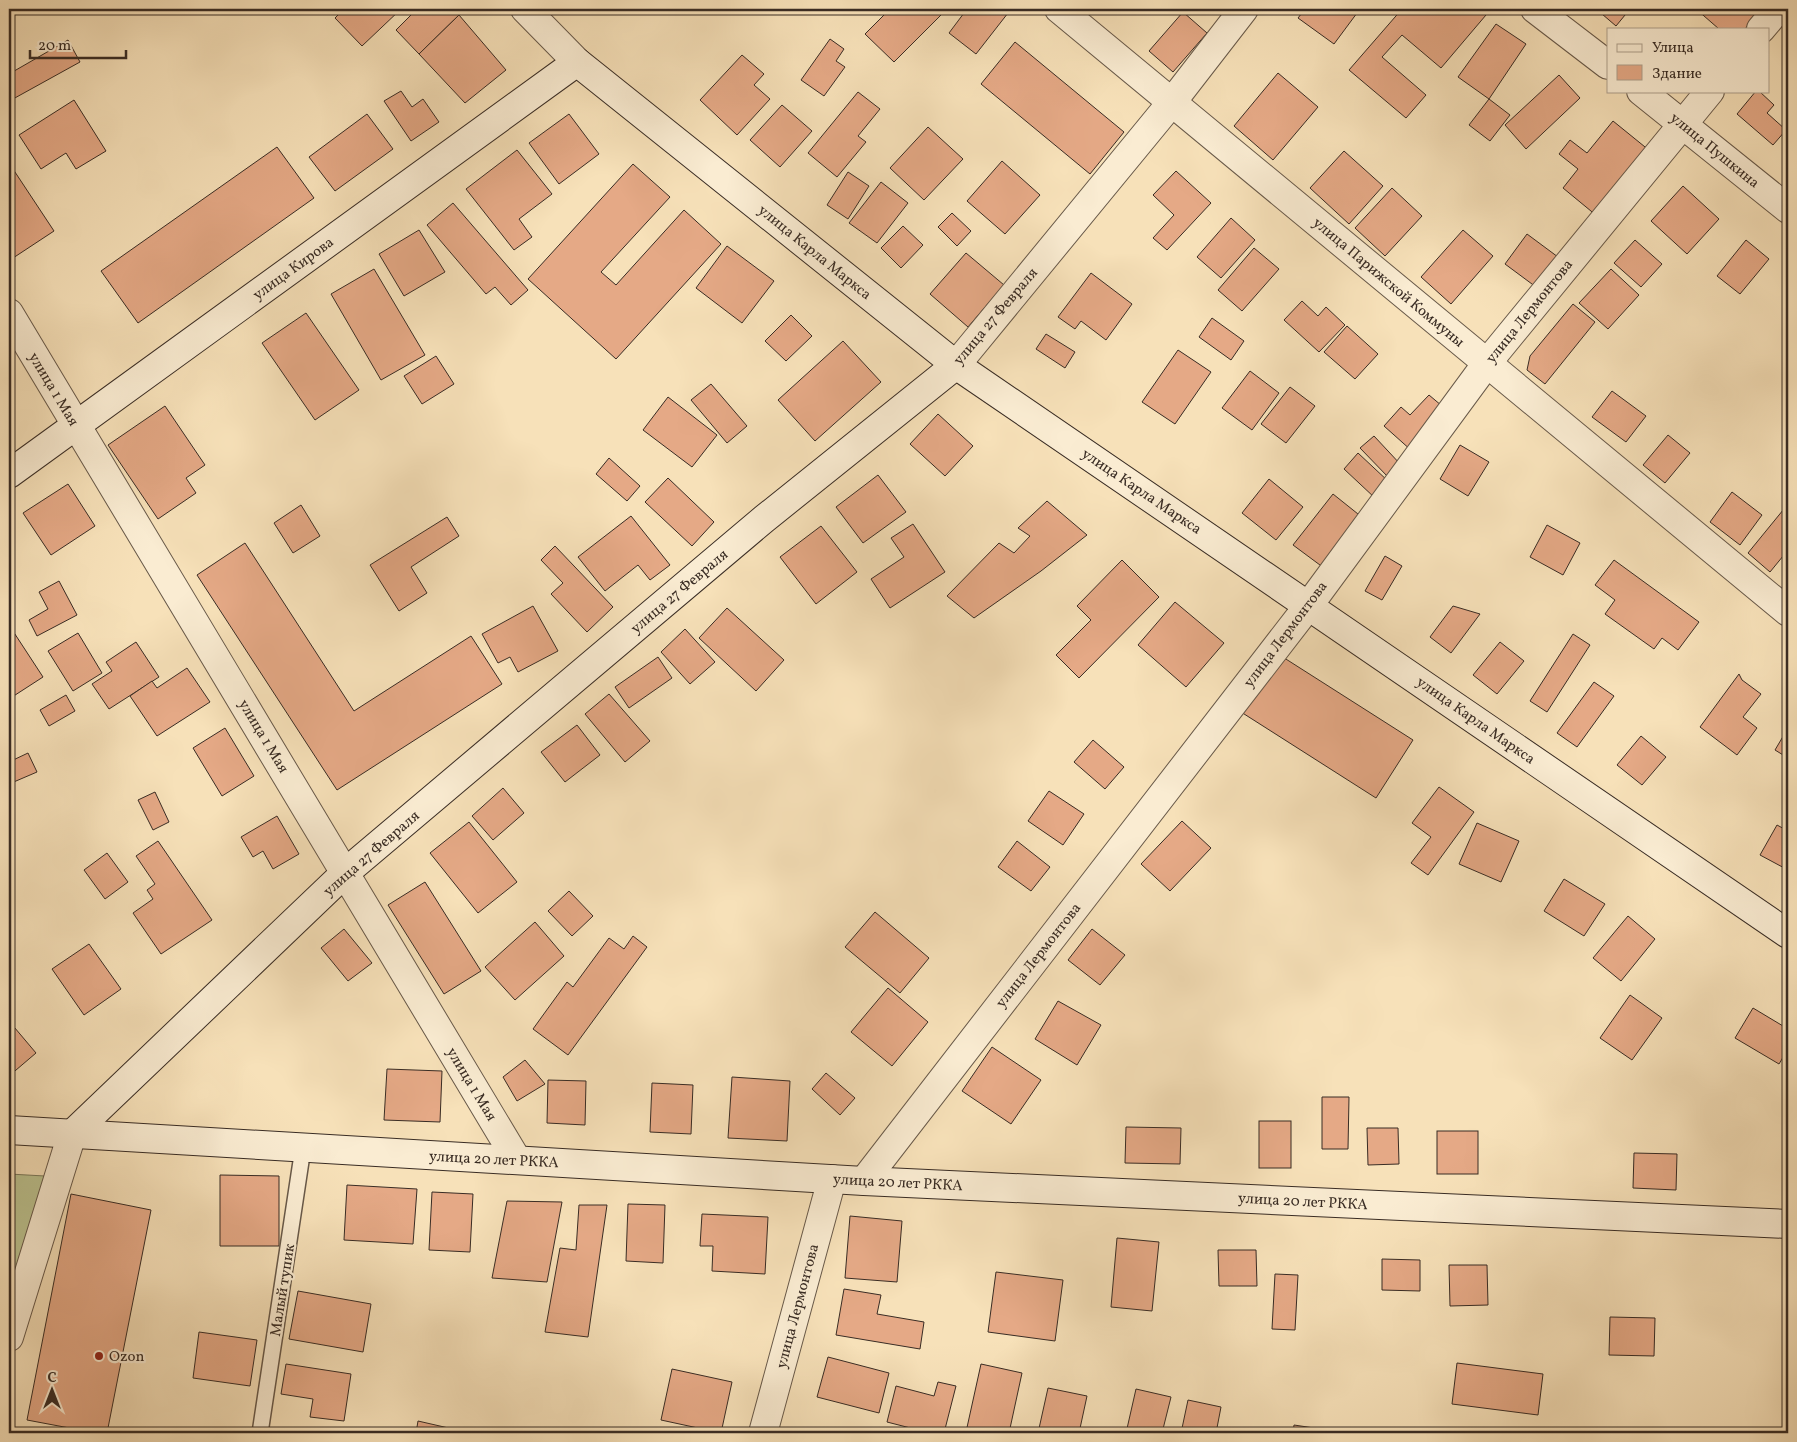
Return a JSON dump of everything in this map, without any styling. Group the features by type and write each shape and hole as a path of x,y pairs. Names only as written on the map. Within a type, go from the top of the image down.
{"street":[{"name":"улица Парижской Коммуны","path":"1059,9 1788,612"},
{"name":"улица 27 Февраля","path":"72,1134 346,872 764,519 956,365 1172,102 1244,9"},
{"path":"1535,9 1607,64"},
{"path":"1762,28 1778,9"},
{"name":"улица Карла Маркса","path":"528,10 578,62 956,365 1788,934"},
{"name":"улица Кирова","path":"9,474 578,62"},
{"name":"улица Пушкина","path":"1643,92 1788,209"},
{"name":"улица Лермонтова","path":"864,1181 1308,605 1487,363 1709,92"},
{"name":"улица 1 Мая","path":"9,313 517,1160"},
{"name":"улица 20 лет РККА","path":"9,1130 864,1181 1788,1224"},
{"path":"9,1337 72,1134"},
{"name":"улица Лермонтова","path":"769,1432 832,1179"}],"lane":[{"name":"Малый тупик","path":"260,1433 303,1148"}],"green space":[{"path":"9,1174 45,1176 9,1304"}],"building":[{"path":"344,9 401,9 362,46 335,18"},
{"path":"410,9 453,9 459,15 419,54 396,30 413,13"},
{"path":"890,9 937,9 942,14 894,62 865,34"},
{"path":"967,9 1003,9 1008,13 976,54 949,33"},
{"path":"1305,9 1360,9 1334,44 1298,18"},
{"path":"1402,9 1478,9 1486,15 1441,68 1402,35 1382,57 1426,95 1406,118 1349,70"},
{"path":"1607,9 1630,9 1616,26 1602,14"},
{"path":"1696,9 1761,9 1746,28 1718,28"},
{"path":"1183,12 1207,33 1173,72 1149,51"},
{"path":"459,15 506,70 465,103 419,54"},
{"path":"1496,24 1526,44 1489,99 1458,77"},
{"path":"830,39 844,49 836,61 845,67 824,96 801,80"},
{"path":"68,40 80,62 13,99 9,91 9,74"},
{"path":"1015,42 1124,132 1090,174 981,84"},
{"path":"742,55 764,74 754,85 770,99 737,135 700,100"},
{"path":"1278,73 1318,107 1273,160 1234,126"},
{"path":"1559,75 1580,98 1526,149 1505,125"},
{"path":"401,91 412,107 423,99 439,122 411,141 384,101"},
{"path":"858,92 880,109 858,136 866,142 837,177 808,153"},
{"path":"1755,92 1760,92 1774,105 1767,113 1786,130 1773,145 1737,114"},
{"path":"1489,99 1510,115 1490,141 1469,125"},
{"path":"74,100 106,151 76,169 66,153 41,169 19,135"},
{"path":"782,105 812,131 780,167 750,140"},
{"path":"367,114 393,149 335,191 309,157"},
{"path":"569,114 599,154 559,184 529,143"},
{"path":"1613,121 1650,151 1597,216 1563,188 1578,169 1559,154 1570,140 1587,153"},
{"path":"928,127 963,159 924,200 890,168"},
{"path":"277,147 314,198 138,323 101,271"},
{"path":"517,150 552,194 519,219 532,237 514,250 466,189"},
{"path":"1344,151 1383,186 1349,224 1310,188"},
{"path":"1002,161 1040,195 1005,234 967,201"},
{"path":"9,163 54,231 10,260 9,258"},
{"path":"633,164 670,197 601,272 616,285 684,210 721,244 616,359 528,279"},
{"path":"1176,171 1211,203 1167,250 1153,238 1174,215 1153,195"},
{"path":"848,172 869,186 848,219 827,205"},
{"path":"881,182 908,203 877,243 849,223"},
{"path":"1683,186 1719,219 1687,254 1651,221"},
{"path":"1392,188 1422,216 1385,256 1355,228"},
{"path":"453,203 528,290 511,305 495,287 486,294 427,225"},
{"path":"952,213 971,231 957,246 938,227"},
{"path":"1231,218 1255,240 1221,278 1197,257"},
{"path":"903,226 923,245 901,268 881,248"},
{"path":"419,230 445,272 404,296 379,254"},
{"path":"1463,230 1493,256 1451,304 1421,277"},
{"path":"1527,234 1558,257 1536,287 1505,264"},
{"path":"1635,240 1662,264 1641,287 1614,263"},
{"path":"1746,240 1769,259 1740,294 1717,276"},
{"path":"727,246 774,281 742,323 696,288"},
{"path":"1254,248 1279,269 1242,311 1218,290"},
{"path":"966,253 1004,285 968,327 930,294"},
{"path":"374,269 425,355 381,380 331,294"},
{"path":"1611,269 1639,295 1608,329 1579,303"},
{"path":"1091,273 1132,304 1106,340 1081,321 1075,329 1058,317"},
{"path":"1302,301 1318,316 1326,307 1345,325 1319,352 1284,320"},
{"path":"1573,304 1595,322 1545,384 1527,370 1530,356"},
{"path":"306,313 359,390 315,420 262,343"},
{"path":"791,315 812,336 786,361 765,341"},
{"path":"1212,318 1244,341 1231,360 1199,337"},
{"path":"1347,326 1378,354 1355,379 1324,352"},
{"path":"1046,334 1075,352 1065,368 1036,349"},
{"path":"843,341 881,382 815,441 778,400"},
{"path":"1178,350 1211,372 1175,424 1142,402"},
{"path":"436,356 454,384 422,404 404,376"},
{"path":"1250,371 1279,393 1252,430 1222,408"},
{"path":"711,384 747,426 727,443 691,400"},
{"path":"1290,387 1315,406 1286,443 1261,424"},
{"path":"1612,391 1646,416 1626,442 1592,417"},
{"path":"1429,395 1448,411 1412,451 1384,426 1401,407 1410,415"},
{"path":"668,397 717,435 692,467 643,430"},
{"path":"165,406 205,465 186,478 196,493 158,519 108,445"},
{"path":"938,414 973,446 945,476 910,444"},
{"path":"1668,435 1690,453 1665,483 1643,465"},
{"path":"1374,436 1402,466 1389,478 1360,448"},
{"path":"1460,445 1489,462 1468,496 1440,479"},
{"path":"1358,453 1389,482 1375,498 1344,469"},
{"path":"609,458 640,486 627,501 596,474"},
{"path":"878,475 906,512 863,543 836,507"},
{"path":"668,478 714,522 692,546 645,502"},
{"path":"1269,479 1303,507 1276,540 1242,513"},
{"path":"68,484 95,526 51,555 23,513"},
{"path":"1732,492 1762,515 1740,545 1710,522"},
{"path":"1333,494 1363,518 1324,568 1293,545"},
{"path":"1047,501 1087,535 1041,571 974,618 947,596 999,543 1014,553 1030,536 1018,528"},
{"path":"1788,504 1788,550 1770,572 1748,553"},
{"path":"301,505 320,536 293,553 274,523"},
{"path":"631,516 670,565 650,580 638,565 605,591 578,557"},
{"path":"447,517 459,536 411,567 427,593 399,611 370,565"},
{"path":"913,524 945,572 890,608 871,579 904,557 891,538"},
{"path":"1547,525 1580,543 1563,575 1530,557"},
{"path":"821,526 857,572 816,604 780,557"},
{"path":"245,543 354,711 471,636 502,684 337,790 197,575"},
{"path":"555,546 613,607 587,632 551,594 563,583 541,560"},
{"path":"1385,556 1402,566 1382,600 1365,591"},
{"path":"1122,560 1159,597 1079,678 1056,655 1091,620 1077,606"},
{"path":"1614,560 1699,622 1678,650 1662,638 1654,649 1605,614 1615,600 1595,585"},
{"path":"59,581 77,615 37,636 29,620 48,609 39,592"},
{"path":"1175,602 1224,643 1186,687 1138,645"},
{"path":"533,606 558,651 518,672 510,657 498,663 482,634"},
{"path":"1453,606 1480,614 1451,653 1430,637"},
{"path":"727,608 784,660 756,691 699,638"},
{"path":"9,625 43,677 9,699"},
{"path":"685,629 715,662 690,684 661,652"},
{"path":"78,633 102,673 73,691 48,651"},
{"path":"1573,634 1590,645 1547,712 1530,701"},
{"path":"136,642 159,677 109,709 92,684 112,671 106,662"},
{"path":"1500,642 1524,661 1497,694 1473,675"},
{"path":"1278,654 1413,740 1376,798 1241,712"},
{"path":"658,657 672,678 629,708 615,687"},
{"path":"187,668 210,702 157,736 130,696 152,681 157,688"},
{"path":"1739,674 1742,680 1761,694 1743,717 1757,728 1737,755 1700,727"},
{"path":"1594,682 1614,696 1577,747 1557,733"},
{"path":"609,694 650,741 625,762 585,714"},
{"path":"66,695 75,711 49,726 40,710"},
{"path":"577,725 600,755 565,782 541,752"},
{"path":"225,728 254,776 222,796 193,748"},
{"path":"1788,728 1788,758 1775,750"},
{"path":"1641,736 1666,757 1642,785 1617,765"},
{"path":"1093,740 1124,767 1105,789 1074,762"},
{"path":"28,753 37,772 9,784 9,762"},
{"path":"1439,787 1474,812 1428,875 1411,863 1431,837 1412,823"},
{"path":"503,788 524,813 493,840 472,816"},
{"path":"1049,791 1084,814 1063,845 1028,821"},
{"path":"155,792 169,822 153,830 138,800"},
{"path":"277,816 299,854 273,869 263,851 253,857 241,837"},
{"path":"1182,821 1211,848 1170,891 1141,864"},
{"path":"469,822 517,882 478,913 430,853"},
{"path":"1477,823 1519,841 1501,882 1459,864"},
{"path":"1777,825 1788,831 1788,870 1760,855"},
{"path":"158,841 212,920 161,954 133,913 153,899 147,890 155,884 136,856"},
{"path":"1017,841 1050,867 1031,891 998,867"},
{"path":"107,853 128,882 105,899 84,870"},
{"path":"1564,879 1605,904 1584,936 1544,911"},
{"path":"425,882 481,971 444,994 388,905"},
{"path":"569,891 593,916 572,936 548,911"},
{"path":"875,912 929,958 900,993 845,947"},
{"path":"1628,916 1655,939 1621,981 1593,958"},
{"path":"535,922 564,956 515,1000 485,967"},
{"path":"344,929 372,963 348,981 321,948"},
{"path":"1092,929 1125,955 1100,985 1068,960"},
{"path":"633,936 647,947 568,1055 533,1029 567,982 573,987 609,938 624,949"},
{"path":"89,944 121,989 84,1015 52,969"},
{"path":"888,988 928,1022 892,1066 851,1032"},
{"path":"1630,995 1662,1018 1632,1060 1600,1038"},
{"path":"1058,1001 1101,1025 1077,1065 1035,1039"},
{"path":"1753,1008 1788,1029 1788,1049 1779,1064 1735,1038"},
{"path":"9,1021 36,1053 9,1076"},
{"path":"992,1047 1041,1080 1011,1124 962,1091"},
{"path":"525,1060 545,1084 517,1101 503,1077"},
{"path":"387,1069 442,1071 440,1122 384,1120"},
{"path":"826,1073 855,1098 840,1115 812,1089"},
{"path":"732,1077 790,1081 787,1141 728,1138"},
{"path":"548,1080 586,1081 585,1125 547,1123"},
{"path":"652,1083 693,1085 691,1134 650,1132"},
{"path":"1322,1097 1349,1097 1348,1149 1322,1149"},
{"path":"1259,1121 1291,1121 1291,1168 1259,1168"},
{"path":"1126,1127 1181,1128 1180,1164 1125,1163"},
{"path":"1367,1128 1398,1128 1399,1164 1368,1165"},
{"path":"1437,1131 1478,1131 1478,1174 1437,1174"},
{"path":"1634,1153 1677,1154 1676,1190 1633,1188"},
{"path":"220,1175 279,1176 279,1246 220,1246"},
{"path":"347,1185 417,1189 413,1244 344,1240"},
{"path":"432,1192 473,1194 470,1252 429,1250"},
{"path":"71,1194 151,1210 107,1433 96,1433 27,1420"},
{"path":"507,1201 562,1202 547,1282 492,1278"},
{"path":"628,1204 665,1205 663,1263 626,1261"},
{"path":"579,1205 607,1205 588,1337 545,1332 560,1248 576,1250"},
{"path":"702,1214 768,1217 765,1274 712,1271 713,1246 700,1246"},
{"path":"850,1216 902,1221 897,1282 845,1278"},
{"path":"1117,1238 1159,1242 1152,1311 1111,1307"},
{"path":"1218,1250 1256,1250 1257,1286 1219,1286"},
{"path":"1382,1259 1420,1260 1420,1291 1382,1290"},
{"path":"1449,1265 1487,1265 1488,1305 1450,1306"},
{"path":"996,1272 1063,1280 1055,1341 988,1332"},
{"path":"1275,1274 1298,1275 1295,1330 1272,1329"},
{"path":"844,1289 881,1295 877,1314 924,1322 920,1349 836,1335"},
{"path":"298,1291 371,1304 363,1352 289,1339"},
{"path":"1610,1317 1655,1318 1654,1356 1609,1355"},
{"path":"199,1332 257,1340 250,1386 193,1378"},
{"path":"828,1357 889,1373 879,1413 817,1397"},
{"path":"1457,1363 1543,1374 1538,1415 1452,1404"},
{"path":"286,1364 351,1374 344,1421 310,1417 313,1399 281,1394"},
{"path":"981,1364 1022,1373 1009,1433 966,1432"},
{"path":"672,1369 732,1382 721,1433 661,1420"},
{"path":"938,1382 956,1386 944,1433 930,1433 887,1422 896,1386 934,1396"},
{"path":"1048,1388 1087,1396 1079,1433 1038,1433"},
{"path":"1136,1389 1171,1397 1162,1433 1126,1433"},
{"path":"1188,1400 1221,1407 1216,1433 1181,1433"},
{"path":"418,1421 466,1432 416,1433"},
{"path":"1294,1425 1334,1431 1334,1433 1293,1433"},
{"path":"279,1429 320,1433 278,1433"}],"place":[{"name":"Ozon","path":"99,1356"}]}
